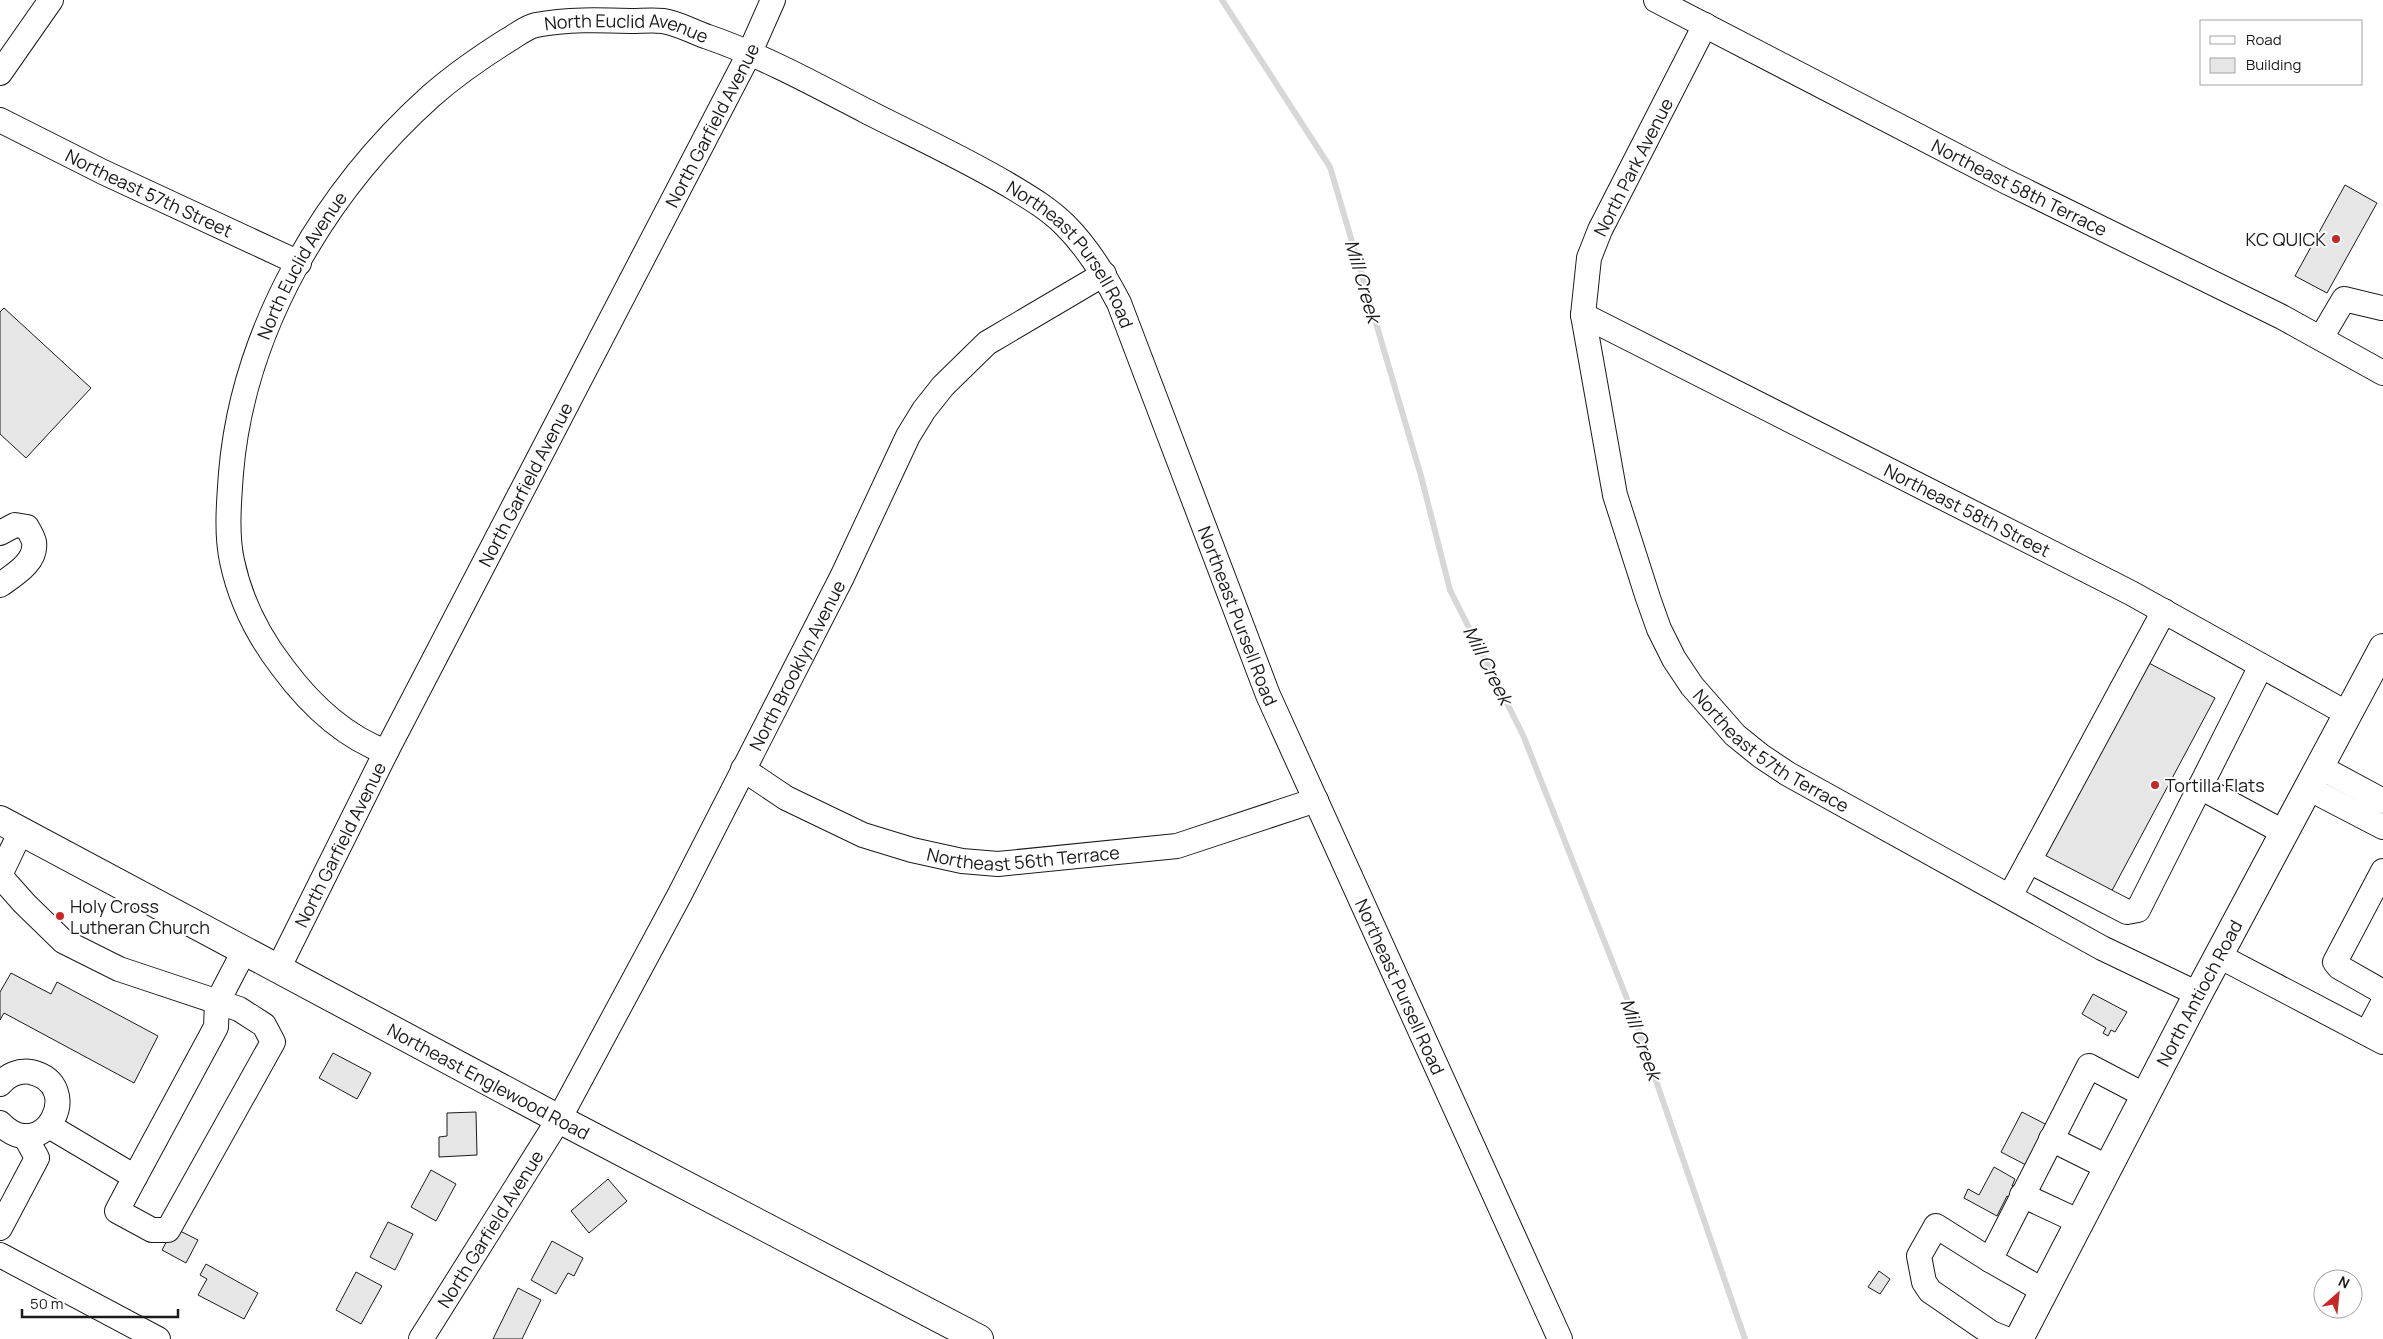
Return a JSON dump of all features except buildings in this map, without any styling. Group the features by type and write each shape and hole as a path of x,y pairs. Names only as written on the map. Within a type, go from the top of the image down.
{"main road":[{"name":"North Antioch Road","path":"2019,1339 2198,994 2286,833 2383,648"},
{"name":"Northeast Englewood Road","path":"10,826 559,1120 979,1339"}],"street":[{"path":"0,73 51,0"},
{"name":"North Garfield Avenue","path":"278,969 386,752 750,52 773,0"},
{"name":"Northeast 58th Terrace","path":"1656,0 2005,181 2321,338 2380,365"},
{"name":"North Euclid Avenue","path":"386,752 365,744 339,726 294,682 258,630 245,601 231,556 230,490 233,451 242,402 257,354 276,308 299,263 327,215 363,166 403,122 448,81 480,57 531,26 592,20 664,21 750,52"},
{"name":"North Park Avenue","path":"1583,315 1589,258 1600,230 1705,25"},
{"name":"Northeast Pursell Road","path":"750,52 922,139 960,156 1037,202 1068,229 1085,247 1104,274 1119,303 1268,695 1560,1339"},
{"name":"Northeast 57th Street","path":"0,120 103,172 299,263"},
{"name":"North Brooklyn Avenue","path":"559,1120 744,770 842,577 908,436 924,410 943,386 988,343 1104,274"},
{"path":"2321,338 2344,299 2383,310"},
{"name":"Northeast 58th Street","path":"1583,315 2164,612 2348,714"},
{"name":"Northeast 57th Terrace","path":"1583,315 1615,496 1659,629 1674,659 1692,686 1735,735 1761,756 1788,774 2102,948 2198,994"},
{"path":"0,533 15,525 27,527 34,542 30,560 0,585"},
{"path":"2010,896 2164,612"},
{"path":"2029,861 2127,912 2138,910 2261,666"},
{"name":"Northeast 56th Terrace","path":"744,770 786,798 863,835 912,850 962,860 998,864 1177,846 1316,800"},
{"path":"2315,778 2383,801"},
{"path":"2315,778 2383,827"},
{"path":"2200,787 2286,833"},
{"path":"10,826 0,876 24,903 63,941 119,969 174,986 217,1003 239,1009 264,1025 273,1042 168,1230 152,1230 117,1211 216,1027 217,1003 244,951"},
{"path":"2383,871 2335,962 2339,967 2383,992"},
{"path":"2219,956 2375,1038 2383,1003"},
{"path":"1990,1260 2089,1066 2146,1096"},
{"path":"0,1084 9,1076 19,1072 29,1072 48,1081 55,1090 58,1101 57,1111 48,1126 36,1134 25,1136 15,1134 0,1124"},
{"name":"North Garfield Avenue","path":"421,1339 559,1120"},
{"path":"48,1126 135,1177"},
{"path":"0,1228 37,1158 25,1136"},
{"path":"2051,1138 2109,1168"},
{"path":"2022,1195 2080,1222"},
{"path":"2006,1339 1991,1333 1930,1291 1924,1282 1919,1256 1936,1226 2044,1291"},
{"path":"0,1255 158,1339"}],"waterway":[{"name":"Mill Creek","path":"1222,0 1330,167 1421,476 1450,590 1523,735 1633,1014 1745,1339"}],"place":[{"name":"KC QUICK","path":"2336,239"},
{"name":"Tortilla Flats","path":"2155,785"},
{"name":"Holy Cross Lutheran Church","path":"60,916"}]}
